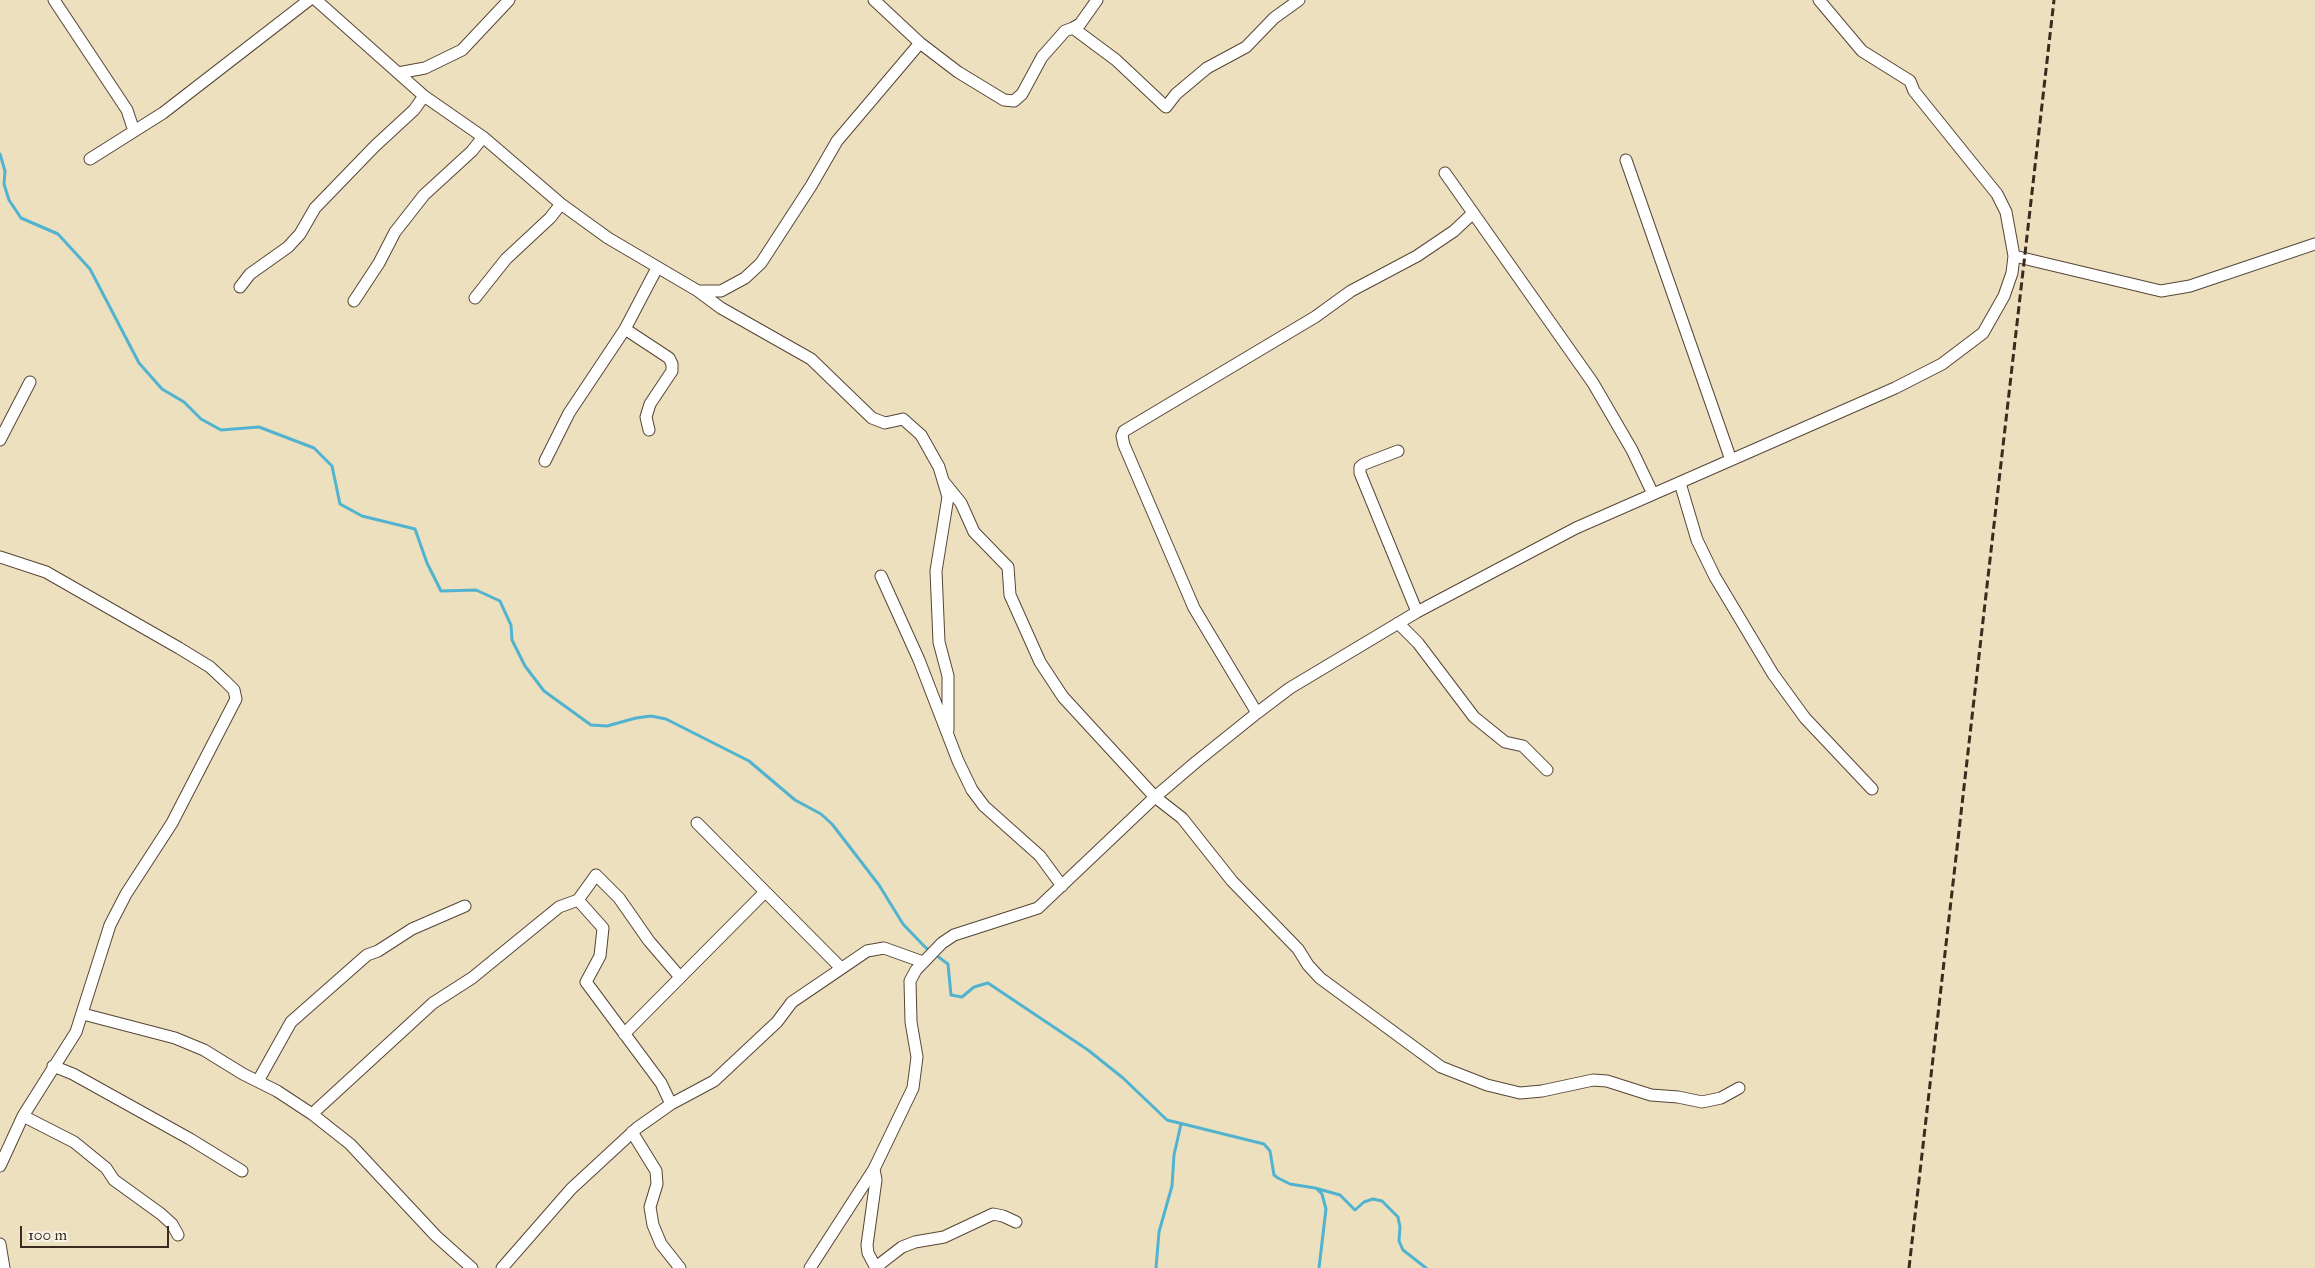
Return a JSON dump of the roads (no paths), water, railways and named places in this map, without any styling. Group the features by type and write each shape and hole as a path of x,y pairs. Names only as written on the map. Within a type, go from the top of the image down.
{"street":[{"path":"54,0 127,110 134,131"},
{"path":"90,159 171,107 309,0"},
{"path":"316,0 424,96 483,137 561,204 608,238 698,291 721,308 811,359 872,418 885,423 903,418 921,435 938,466 948,497 936,571 939,642 948,676 948,730"},
{"path":"398,73 425,68 462,50 509,0"},
{"path":"874,0 920,43 958,72 1004,100 1014,101 1022,94 1042,57 1065,31 1080,24 1097,0"},
{"path":"1074,28 1135,76 1166,107 1176,94 1208,68 1246,47 1274,18 1299,0"},
{"path":"810,1268 874,1169 913,1088 917,1057 910,1022 910,981 939,946 954,935 1038,908 1196,762 1290,688 1398,623 1576,528 1895,388 1942,364 1966,348 1983,333 1995,315 2010,281 2014,256 2007,218 1997,194 1914,91 1910,81 1862,51 1819,0"},
{"path":"698,291 721,290 745,278 761,263 812,186 837,141 920,43"},
{"path":"240,286 250,274 288,247 300,234 315,208 375,146 414,110 424,96"},
{"path":"354,301 379,263 395,232 424,195 472,152 483,137"},
{"path":"1626,160 1731,460"},
{"path":"1445,173 1472,214 1593,383 1632,450 1653,494"},
{"path":"475,298 506,259 550,218 561,204"},
{"path":"1258,713 1194,608 1124,445 1122,436 1124,431 1315,317 1351,291 1417,256 1454,230 1472,214"},
{"path":"2014,256 2161,291 2190,286 2315,244"},
{"path":"545,461 569,413 625,329 657,268"},
{"path":"625,329 669,358 672,364 672,371 650,404 646,417 649,430"},
{"path":"0,440 30,382"},
{"path":"1398,450 1364,464 1360,467 1360,473 1417,612"},
{"path":"944,482 961,503 974,532 1008,567 1010,595 1040,662 1063,697 1156,797 1187,824 1232,880 1298,950 1320,978 1441,1067 1487,1085 1520,1093 1600,1081 1651,1095 1678,1097 1702,1102 1720,1098 1739,1088"},
{"path":"1680,483 1697,540 1712,570 1773,674 1806,718 1872,789"},
{"path":"0,557 46,572 179,648 215,672 234,690 236,699 172,823 126,894 110,925 84,1014 76,1032 23,1116 0,1166"},
{"path":"880,576 948,730 958,761 972,790 984,806 1040,856 1062,886"},
{"path":"1398,623 1418,643 1474,717 1504,742 1523,746 1547,770"},
{"path":"697,823 840,967"},
{"path":"312,1114 433,1003 472,978 559,907 578,900 596,876 619,898 649,941 680,977"},
{"path":"624,1034 765,892"},
{"path":"578,900 603,928 600,956 586,982 661,1083 671,1104"},
{"path":"258,1081 291,1022 367,955 378,951 412,929 465,906"},
{"path":"502,1268 514,1251 571,1189 632,1132 671,1104 714,1081 777,1022 792,1002 840,967 867,951 884,948 927,959"},
{"path":"84,1014 175,1038 204,1050 278,1091 312,1114 350,1144 436,1236 472,1268"},
{"path":"53,1066 98,1088 242,1171"},
{"path":"23,1116 74,1142 106,1168 114,1180 161,1214 172,1224 178,1235"},
{"path":"632,1132 656,1172 657,1184 650,1207 654,1225 661,1244 680,1268"},
{"path":"874,1169 876,1180 867,1244 868,1253 876,1268 902,1247 915,1242 944,1237 993,1214 1016,1222"},
{"path":"0,1244 4,1268"}],"waterway":[{"path":"0,154 5,171 4,184 9,200 21,218 58,234 90,269 139,363 162,389 184,402 201,419 221,430 259,427 314,448 332,466 340,504 362,516 415,529 427,563 441,591 476,590 500,601 511,625 512,640 525,666 544,691 591,725 607,726 651,716 666,719 749,761 795,800 821,814 832,824 879,885 903,924 925,947 948,964 951,995 962,997 974,987 988,983 1088,1050 1123,1078 1167,1120 1264,1144 1270,1151 1274,1175 1278,1178 1290,1184 1340,1195 1355,1210 1364,1202 1373,1199 1382,1201 1398,1217 1400,1227 1399,1241 1403,1250 1426,1268"},
{"path":"1156,1268 1159,1232 1172,1186 1174,1155 1181,1124"},
{"path":"1317,1189 1322,1194 1326,1209 1319,1268"}],"railway":[{"path":"1909,1268 2054,0"}]}
